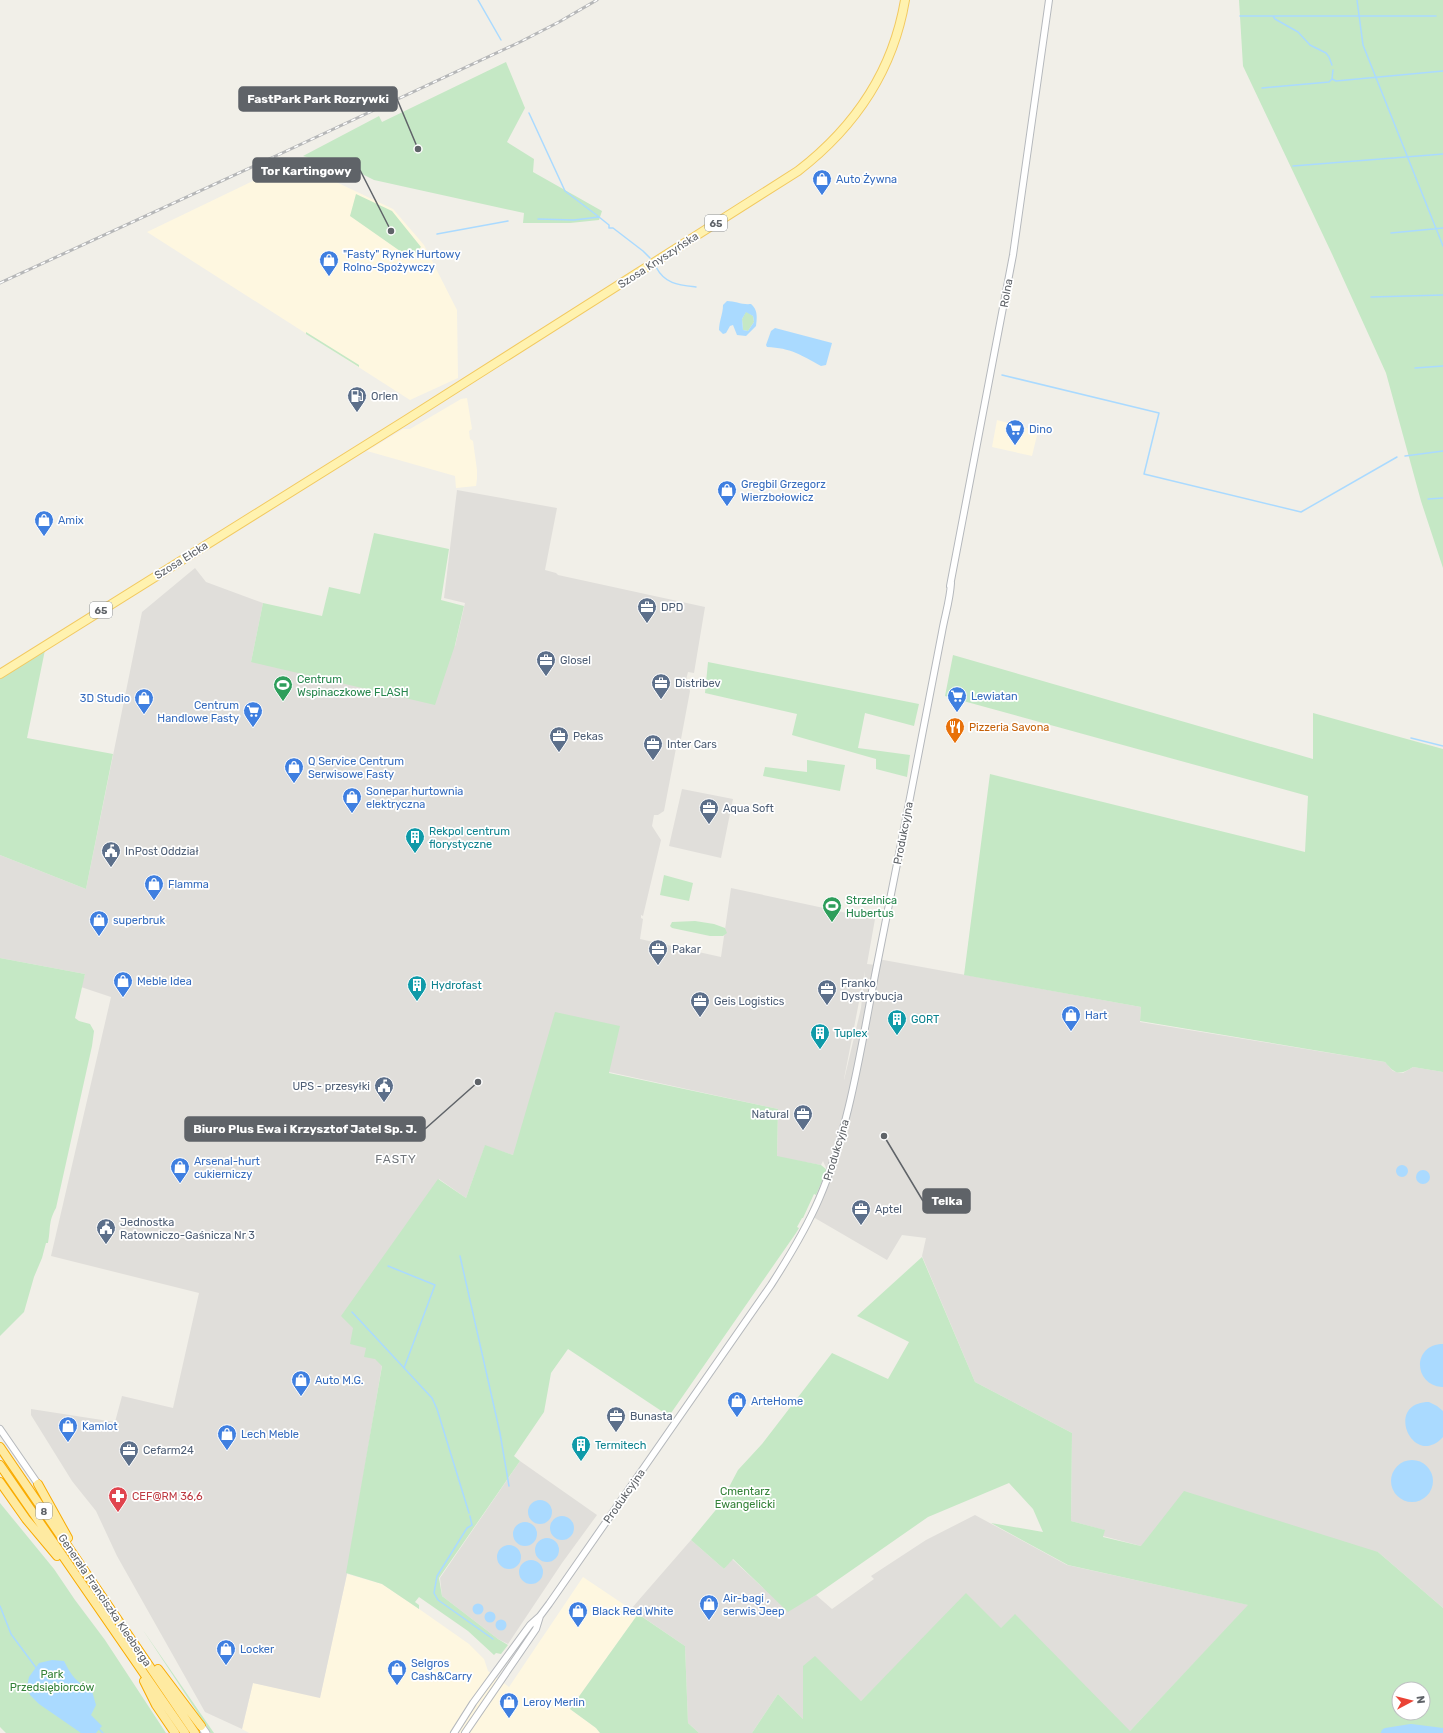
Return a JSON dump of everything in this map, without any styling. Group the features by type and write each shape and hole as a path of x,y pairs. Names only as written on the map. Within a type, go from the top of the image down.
{"highway":[{"name":"Generała Franciszka Kleeberga","path":"0,1447 128,1632 195,1733"},
{"name":"Generała Franciszka Kleeberga","path":"0,1465 185,1733"},
{"path":"0,1482 26,1519 68,1572 82,1583"},
{"path":"38,1484 88,1574"},
{"path":"128,1632 147,1654 204,1729"},
{"path":"131,1655 156,1705 175,1733"}],"main road":[{"name":"Szosa Knyszyńska","path":"363,447 798,171 815,158 848,125 879,78 894,46 902,20 905,0"},
{"name":"Szosa Ełcka","path":"0,674 363,447"}],"street":[{"name":"Rolna","path":"947,607 946,596 951,583 1013,255 1049,0"},
{"name":"Produkcyjna","path":"454,1733 530,1625 540,1616 770,1285 800,1239 820,1198 834,1162 846,1117 947,607"},
{"path":"0,1429 38,1484"},
{"name":"Produkcyjna","path":"465,1733 536,1629 540,1616"},
{"path":"500,1666 507,1672"}],"shaded area":[{"name":"\"Fasty\" Rynek Hurtowy Rolno-Spożywczy","path":"259,178 334,181 393,209 424,245 457,310 458,378 410,400 147,232"},
{"path":"467,398 472,429 469,431 470,439 473,441 477,470 476,486 456,488 455,476 367,451 403,429 410,429 461,399"},
{"path":"997,420 1038,431 1032,456 992,447"},
{"path":"457,490 557,508 545,570 558,575 705,607 694,673 688,672 686,680 690,691 681,739 678,738 664,811 658,815 654,815 652,826 661,840 643,916 641,915 641,918 643,919 640,939 721,957 731,888 875,919 867,964 877,965 878,959 1141,1007 1140,1022 1385,1062 1393,1071 1400,1073 1403,1073 1413,1067 1443,1072 1443,1608 1378,1552 1141,1546 1103,1536 1104,1530 1071,1521 1072,1433 975,1382 922,1256 926,1238 902,1235 887,1260 808,1214 827,1170 823,1161 821,1165 777,1157 778,1109 609,1072 513,1155 485,1146 466,1198 439,1179 353,1328 366,1348 382,1365 347,1574 320,1698 253,1683 242,1729 205,1712 117,1556 96,1511 72,1481 31,1415 31,1409 115,1422 122,1396 173,1408 199,1293 51,1256 111,997 81,987 85,974 0,958 0,855 86,889 142,612 195,568 206,582 263,603 251,662 455,646 465,603 444,598","holes":["865,971 861,1008 844,1080"]},
{"path":"682,789 733,799 721,858 669,846"},
{"path":"520,1461 597,1515 562,1563 508,1644 498,1639 442,1596 440,1578"},
{"path":"975,1515 1067,1565 1249,1605 1130,1731 1135,1733 901,1661 861,1701 803,1666 804,1720 778,1694 752,1733 699,1733 688,1723 685,1646 631,1609 691,1540 724,1569 732,1559 788,1611 816,1595 832,1609 874,1579 871,1576 926,1540"},
{"path":"347,1574 382,1584 422,1611 469,1644 484,1659 488,1671 509,1687 583,1577 638,1614 570,1709 596,1728 600,1733 249,1733 242,1729 253,1683 320,1697"}],"green space":[{"path":"1239,0 1443,0 1443,568 1421,501 1386,373 1332,254 1243,66"},
{"path":"506,62 525,108 507,142 534,159 533,172 602,211 599,220 570,223 523,223 524,213 374,180 354,170 303,156 379,116 382,122"},
{"path":"356,194 392,211 421,247 410,258 350,216"},
{"path":"746,311 753,316 754,322 748,331 743,330 742,319"},
{"path":"306,332 359,365 359,367 306,334"},
{"path":"374,533 449,549 441,600 464,606 455,645 435,705 251,662 263,603 322,616 329,587 360,594"},
{"path":"45,650 27,738 113,754 86,889 0,855 0,679"},
{"path":"953,655 1313,759 1313,713 1443,749 1443,1072 1413,1067 1401,1073 1392,1069 1385,1062 1140,1021 1141,1007 964,975 990,774 1305,852 1308,796 945,696"},
{"path":"708,662 919,704 914,726 865,713 858,748 910,755 907,777 876,769 876,759 792,735 797,714 705,693"},
{"path":"807,760 845,765 840,791 763,776 765,767 807,772"},
{"path":"664,875 693,883 689,901 660,895"},
{"path":"695,921 714,924 725,928 727,933 723,936 710,936 672,928 670,926 672,922"},
{"path":"0,958 85,974 75,1018 79,1021 90,1024 94,1031 56,1208 51,1221 48,1243 46,1243 42,1258 34,1277 24,1312 0,1336"},
{"path":"555,1012 620,1026 609,1073 778,1109 777,1156 821,1165 827,1170 816,1195 814,1194 803,1218 797,1227 799,1228 796,1233 669,1416 568,1349 551,1373 544,1412 514,1456 520,1461 439,1578 442,1596 508,1645 501,1654 496,1653 494,1655 468,1631 419,1597 415,1602 419,1605 419,1609 382,1584 346,1573 382,1366 375,1359 364,1357 366,1348 350,1344 353,1328 341,1316 438,1179 466,1198 485,1145 513,1155"},
{"name":"Cmentarz Ewangelicki","path":"922,1257 975,1382 1072,1433 1071,1521 1105,1530 1103,1537 1141,1546 1184,1491 1378,1552 1443,1608 1443,1733 752,1733 778,1694 803,1719 803,1666 815,1656 861,1701 966,1593 1001,1628 1015,1614 1130,1731 1248,1605 1068,1565 991,1523 1043,1532 1033,1509 1009,1483 928,1517 816,1595 788,1612 733,1559 724,1569 691,1540 719,1506 738,1470 762,1444 832,1353 888,1379 909,1342 857,1316"},
{"name":"Park Przedsiębiorców","path":"0,1503 54,1569 105,1640 166,1733 6,1733 0,1727"},
{"path":"638,1614 685,1646 688,1723 699,1733 600,1733 596,1728 570,1709"},
{"path":"143,1630 214,1733 211,1733"}],"water":[{"path":"727,301 751,304 756,311 756,326 746,336 737,335 733,325 730,326 726,333 723,334 719,330 723,305","holes":["746,312 753,316 754,322 748,331 743,330 742,319"]},
{"path":"775,328 832,343 826,365 821,366 801,355 783,349 767,347 766,345 771,331"},
{"path":"1404,1165 1407,1166 1407,1176 1400,1177 1397,1176 1396,1169 1397,1166"},
{"path":"1423,1170 1428,1172 1430,1177 1428,1182 1423,1184 1418,1182 1416,1177 1418,1172"},
{"path":"1443,1344 1442,1387 1432,1384 1425,1379 1421,1372 1420,1364 1426,1350 1433,1346"},
{"path":"1429,1402 1443,1411 1443,1437 1432,1445 1422,1445 1413,1440 1408,1432 1405,1422 1408,1412 1415,1405"},
{"path":"1408,1460 1416,1460 1424,1463 1430,1469 1433,1481 1430,1493 1424,1499 1416,1502 1408,1502 1400,1499 1394,1493 1391,1485 1391,1477 1394,1469 1400,1463"},
{"path":"540,1500 545,1501 551,1507 551,1517 545,1523 540,1524 535,1523 529,1517 528,1512 529,1507 535,1501"},
{"path":"562,1516 567,1517 573,1523 573,1533 567,1539 562,1540 557,1539 551,1533 550,1528 551,1523 557,1517"},
{"path":"525,1522 530,1523 536,1529 536,1539 530,1545 525,1546 520,1545 514,1539 513,1534 514,1529 520,1523"},
{"path":"547,1538 552,1539 558,1545 558,1555 552,1561 547,1562 542,1561 536,1555 535,1550 536,1545 542,1539"},
{"path":"509,1545 514,1546 520,1552 520,1562 514,1568 509,1569 504,1568 498,1562 497,1557 498,1552 504,1546"},
{"path":"531,1560 536,1561 542,1567 542,1577 536,1583 531,1584 526,1583 520,1577 519,1572 520,1567 526,1561"},
{"path":"478,1603 482,1605 484,1609 482,1613 478,1615 474,1613 472,1609 474,1605"},
{"path":"490,1611 494,1613 496,1617 494,1621 490,1623 486,1621 484,1617 486,1613"},
{"path":"501,1619 505,1621 507,1625 505,1629 501,1631 497,1629 495,1625 497,1621"},
{"path":"52,1660 64,1661 75,1679 92,1691 96,1705 91,1715 102,1726 96,1733 81,1733 39,1704 30,1695 27,1686 29,1677 39,1663"}],"waterway":[{"path":"478,0 501,40"},
{"path":"1357,0 1363,45 1443,246"},
{"path":"1240,16 1436,16"},
{"path":"1273,16 1275,19 1298,32 1310,45 1326,53 1332,65"},
{"path":"1332,79 1333,70"},
{"path":"1262,88 1329,82 1332,79 1336,81 1443,71"},
{"path":"529,113 565,191 599,217 574,220 538,219"},
{"path":"1293,166 1443,154"},
{"path":"599,217 609,225 609,228 613,228 650,258"},
{"path":"437,234 508,221"},
{"path":"1391,233 1443,228"},
{"path":"656,267 664,277 673,283 696,287"},
{"path":"1371,297 1443,295"},
{"path":"1415,368 1443,366"},
{"path":"1002,375 1159,413 1144,474 1301,512 1397,457"},
{"path":"1405,456 1443,451"},
{"path":"1428,499 1443,498"},
{"path":"1411,738 1443,746"},
{"path":"460,1256 500,1433 509,1486"},
{"path":"388,1266 435,1285 404,1368"},
{"path":"352,1312 432,1398 437,1409 469,1513"},
{"path":"470,1516 472,1525 467,1528 437,1576 434,1593 438,1600 493,1639"},
{"path":"0,1606 11,1634 37,1669"},
{"path":"99,1729 103,1733"},
{"path":"1386,1733 1411,1729 1443,1733"}],"railway":[{"path":"0,283 520,42 597,0"}],"place":[{"name":"FastPark Park Rozrywki","path":"418,149"},
{"name":"Auto Żywna","path":"822,196"},
{"name":"Tor Kartingowy","path":"391,231"},
{"name":"\"Fasty\" Rynek Hurtowy Rolno-Spożywczy","path":"329,277"},
{"name":"Orlen","path":"357,413"},
{"name":"Dino","path":"1015,446"},
{"name":"Gregbil Grzegorz Wierzbołowicz","path":"727,507"},
{"name":"Amix","path":"44,537"},
{"name":"DPD","path":"647,624"},
{"name":"Glosel","path":"546,677"},
{"name":"Distribev","path":"661,700"},
{"name":"Centrum Wspinaczkowe FLASH","path":"283,702"},
{"name":"Lewiatan","path":"957,713"},
{"name":"3D Studio","path":"144,715"},
{"name":"Centrum Handlowe Fasty","path":"253,728"},
{"name":"Pizzeria Savona","path":"955,744"},
{"name":"Pekas","path":"559,753"},
{"name":"Inter Cars","path":"653,761"},
{"name":"Q Service Centrum Serwisowe Fasty","path":"294,784"},
{"name":"Sonepar hurtownia elektryczna","path":"352,814"},
{"name":"Aqua Soft","path":"709,825"},
{"name":"Rekpol centrum florystyczne","path":"415,854"},
{"name":"InPost Oddział","path":"111,868"},
{"name":"Flamma","path":"154,901"},
{"name":"Strzelnica Hubertus","path":"832,923"},
{"name":"superbruk","path":"99,937"},
{"name":"Pakar","path":"658,966"},
{"name":"Meble Idea","path":"123,998"},
{"name":"Hydrofast","path":"417,1002"},
{"name":"Franko Dystrybucja","path":"827,1006"},
{"name":"Geis Logistics","path":"700,1018"},
{"name":"Hart","path":"1071,1032"},
{"name":"GORT","path":"897,1036"},
{"name":"Tuplex","path":"820,1050"},
{"name":"Biuro Plus Ewa i Krzysztof Jatel Sp. J.","path":"478,1082"},
{"name":"UPS - przesyłki","path":"384,1103"},
{"name":"Natural","path":"803,1131"},
{"name":"Telka","path":"884,1136"},
{"name":"Arsenal-hurt cukierniczy","path":"180,1184"},
{"name":"Aptel","path":"861,1226"},
{"name":"Jednostka Ratowniczo-Gaśnicza Nr 3","path":"106,1245"},
{"name":"Auto M.G.","path":"301,1397"},
{"name":"ArteHome","path":"737,1418"},
{"name":"Bunasta","path":"616,1433"},
{"name":"Kamlot","path":"68,1443"},
{"name":"Lech Meble","path":"227,1451"},
{"name":"Termitech","path":"581,1462"},
{"name":"Cefarm24","path":"129,1467"},
{"name":"CEF@RM 36,6","path":"118,1513"},
{"name":"Air-bagi , serwis Jeep","path":"709,1621"},
{"name":"Black Red White","path":"578,1628"},
{"name":"Locker","path":"226,1666"},
{"name":"Selgros Cash&Carry","path":"397,1686"},
{"name":"Leroy Merlin","path":"509,1719"}],"district":[{"name":"FASTY","path":"396,1159"}]}
